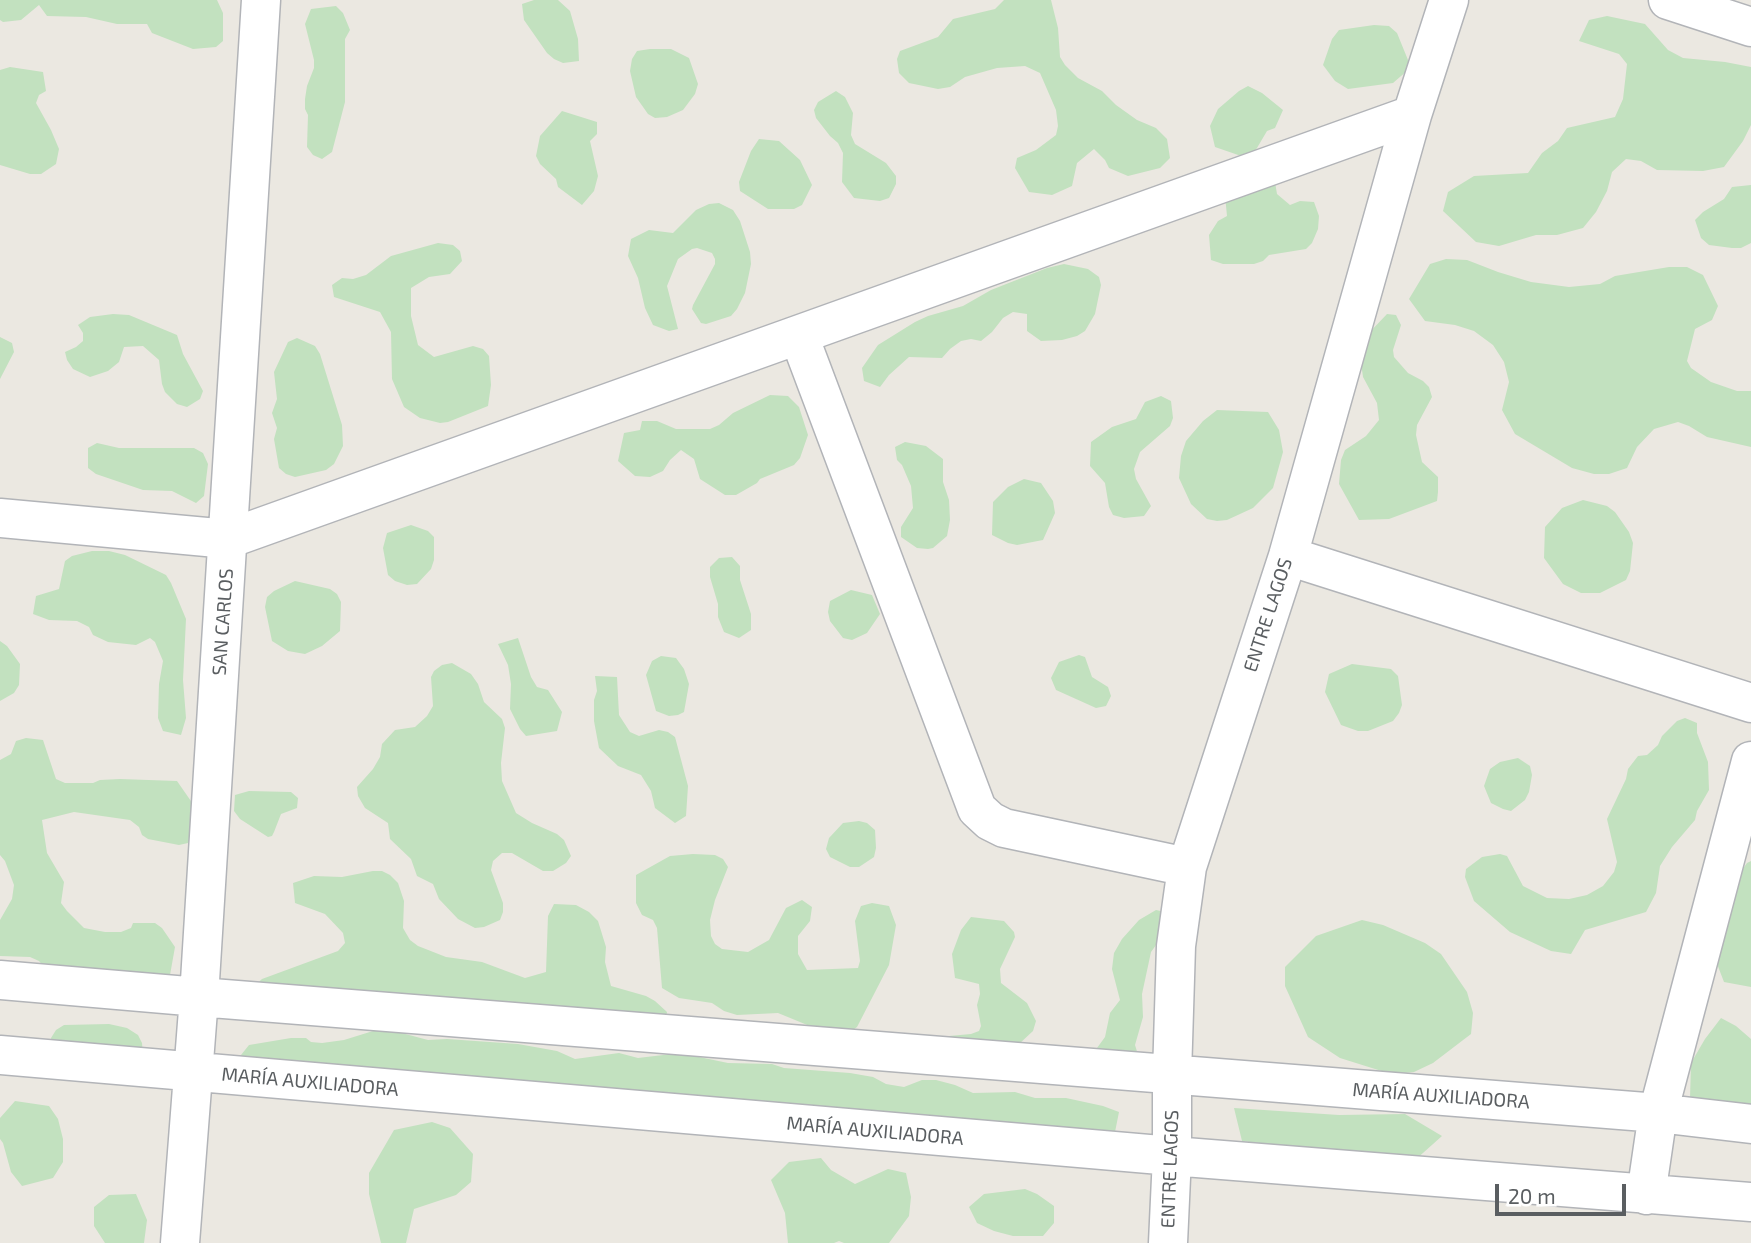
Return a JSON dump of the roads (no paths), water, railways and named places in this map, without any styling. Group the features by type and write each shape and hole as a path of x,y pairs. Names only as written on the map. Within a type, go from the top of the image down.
{"street":[{"name":"SAN CARLOS","path":"180,1243 199,997 261,0"},
{"name":"ENTRE LAGOS","path":"1168,1243 1176,947 1187,867 1288,556 1412,115 1449,0"},
{"path":"1668,0 1751,27"},
{"path":"0,517 228,539 1412,115"},
{"path":"799,335 976,809 1004,828 1187,867"},
{"path":"1288,556 1751,703"},
{"path":"1646,1195 1658,1113 1751,761"},
{"name":"MARÍA AUXILIADORA","path":"0,979 1658,1113 1751,1124"},
{"name":"MARÍA AUXILIADORA","path":"0,1055 1172,1156 1751,1202"}]}
